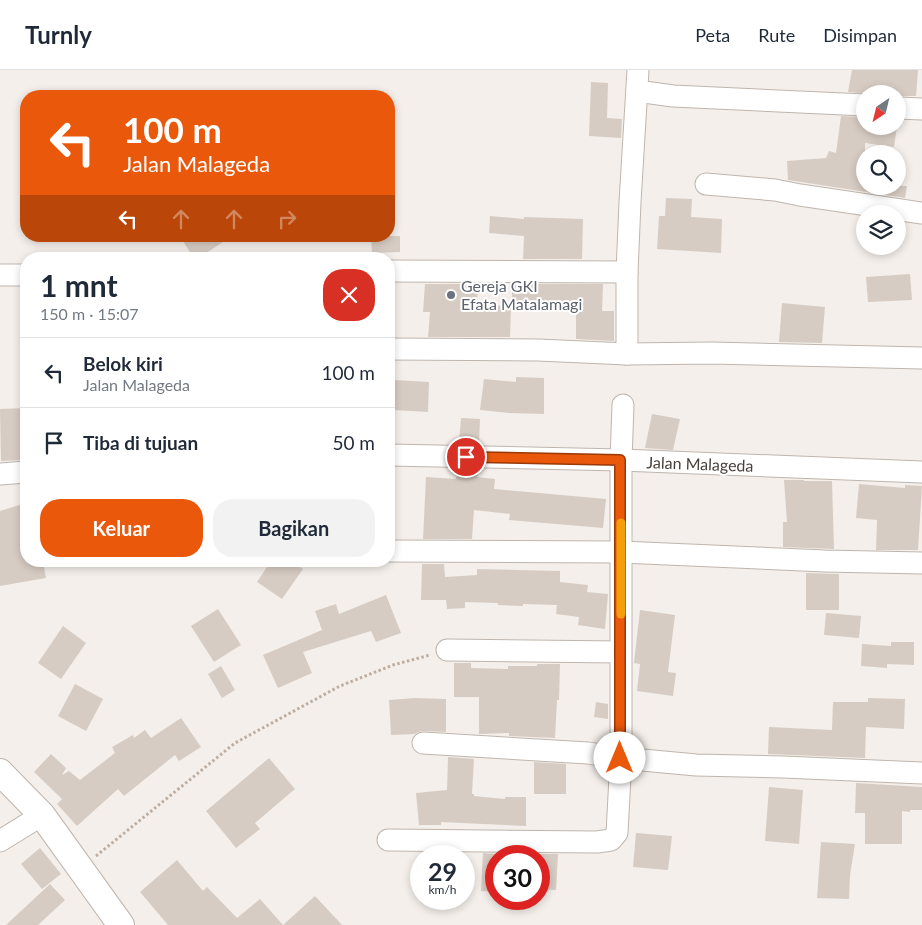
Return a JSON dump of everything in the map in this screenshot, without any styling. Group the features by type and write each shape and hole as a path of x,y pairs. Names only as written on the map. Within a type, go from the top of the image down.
{"street":[{"path":"627,354 627,272 637,80 674,96 856,106"},
{"path":"906,108 922,109"},
{"path":"706,184 775,190 827,200 922,213"},
{"path":"395,271 627,272"},
{"path":"0,275 20,275"},
{"path":"395,349 922,358"},
{"path":"388,840 597,842 611,840 617,833 620,758 620,460 622,405"},
{"name":"Jalan Malageda","path":"395,455 620,460 922,472"},
{"path":"0,474 20,472"},
{"path":"395,551 621,552 825,561 922,563"},
{"path":"447,650 620,652"},
{"path":"423,743 588,753 696,765 922,773"},
{"path":"0,772 42,815 121,925"},
{"path":"0,840 42,815"}],"path":[{"path":"80,869 235,743 340,686 393,665 447,650"}],"building":[{"path":"852,70 918,70 916,96 906,96 906,85 856,85 856,93 848,92"},
{"path":"591,82 608,83 607,118 622,119 621,138 589,136"},
{"path":"841,116 856,117 856,135 896,135 894,145 865,143 865,145 856,145 856,190 788,180 787,161 826,158 829,151 836,153"},
{"path":"886,195 906,195 905,198"},
{"path":"666,198 692,199 691,217 722,219 721,253 657,249 659,216 665,216"},
{"path":"490,216 524,219 524,217 583,219 582,259 523,259 524,236 489,233"},
{"path":"395,236 400,236 400,252 372,252 371,242 395,242"},
{"path":"184,242 223,242 208,252 190,252"},
{"path":"910,274 912,300 868,302 866,277"},
{"path":"425,284 478,284 477,305 511,306 510,337 428,337 430,312 423,312"},
{"path":"512,284 603,284 602,311 614,311 614,341 576,339 576,312 544,311 544,307 512,307"},
{"path":"782,303 825,307 822,343 779,342"},
{"path":"516,377 544,378 544,414 480,410 484,379 516,382"},
{"path":"395,380 429,382 428,412 395,410"},
{"path":"20,408 20,460 1,461 0,409"},
{"path":"652,414 680,419 673,450 645,448"},
{"path":"461,418 480,419 479,444 459,444"},
{"path":"458,469 478,469 477,477 495,479 494,489 606,499 603,528 509,520 510,514 474,510 472,539 423,539 426,477 456,479"},
{"path":"784,480 832,481 834,549 783,547 783,522 787,522"},
{"path":"859,484 905,488 905,485 922,486 918,550 876,550 877,520 856,518"},
{"path":"20,505 20,567 44,567 46,578 0,586 0,511"},
{"path":"422,564 444,564 445,577 477,575 477,569 560,571 560,582 588,585 587,592 608,594 605,629 578,625 579,617 556,614 557,605 523,604 523,606 465,602 465,608 447,609 446,600 421,600"},
{"path":"267,567 300,567 303,569 282,599 257,582"},
{"path":"806,573 839,574 839,610 806,610"},
{"path":"386,595 401,633 376,642 371,631 303,652 312,673 278,688 263,655 322,630 315,611 336,604 339,614"},
{"path":"218,609 241,645 214,662 191,626"},
{"path":"640,610 675,615 668,672 676,673 673,696 637,691 640,664 634,663"},
{"path":"826,613 861,616 859,638 824,635"},
{"path":"63,626 86,643 61,679 38,663"},
{"path":"891,642 914,642 914,665 887,664 887,668 861,666 862,644 891,646"},
{"path":"454,663 471,663 471,668 508,669 508,666 560,664 555,738 509,736 509,733 479,734 479,697 454,697"},
{"path":"221,666 235,690 222,698 208,674"},
{"path":"75,684 103,699 86,731 58,716"},
{"path":"415,698 446,699 446,732 424,731 415,734 391,735 389,700"},
{"path":"868,698 905,699 904,729 866,727 865,758 768,754 769,727 832,730 833,702 868,702"},
{"path":"596,702 608,704 608,719 594,717"},
{"path":"181,718 201,747 179,761 175,755 124,796 118,789 77,826 57,804 62,799 34,772 51,754 66,768 62,775 69,771 80,780 115,753 112,747 133,735 134,738 145,730 151,738"},
{"path":"448,757 474,759 472,794 474,796 505,799 505,797 526,797 526,826 441,822 441,825 419,825 416,793 447,790"},
{"path":"269,758 295,789 255,823 260,829 236,848 206,811"},
{"path":"534,762 566,764 566,794 534,794"},
{"path":"856,783 922,787 922,810 902,811 902,844 865,844 865,813 855,813"},
{"path":"769,787 803,790 799,844 765,841"},
{"path":"636,833 672,836 668,870 633,867"},
{"path":"821,842 855,844 850,875 849,899 817,898"},
{"path":"40,848 61,874 42,889 21,864"},
{"path":"483,853 485,853 485,891 481,891"},
{"path":"550,854 558,854 556,890 550,890"},
{"path":"177,860 203,891 207,887 237,918 260,899 283,925 168,925 140,892"},
{"path":"50,884 65,900 38,925 6,925"},
{"path":"315,896 342,925 283,925"}],"slow traffic":[{"path":"621,523 621,614"}],"place":[{"name":"Gereja GKI Efata Matalamagi","path":"451,295"}],"route":[{"path":"466,457 620,460 620,758"}]}
